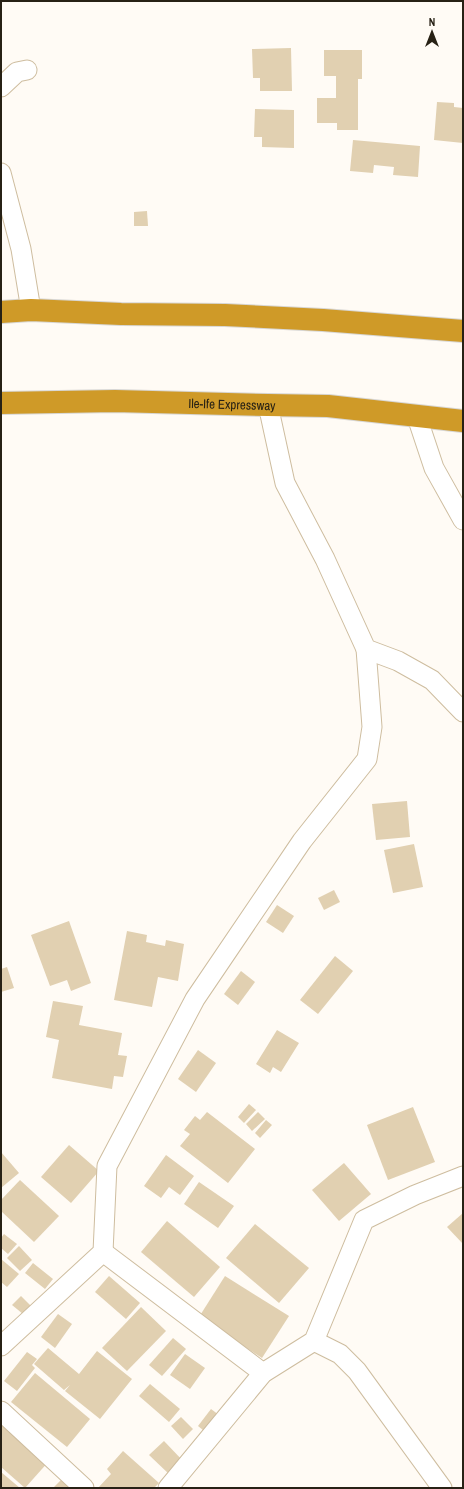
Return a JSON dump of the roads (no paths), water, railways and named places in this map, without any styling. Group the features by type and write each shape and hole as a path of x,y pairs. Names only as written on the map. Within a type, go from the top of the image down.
{"highway":[{"path":"1,312 31,310 121,314 262,317 323,320 463,331"},
{"name":"Ile-Ife Expressway","path":"1,403 115,401 328,406 463,421"}],"street":[{"path":"1,87 17,72 27,70"},
{"path":"1,173 21,249 31,310"},
{"path":"1,1346 103,1252 107,1166 191,1006 302,841 367,759 372,727 366,649 325,559 285,483 268,405"},
{"path":"417,417 434,468 463,520"},
{"path":"366,649 398,661 432,680 463,712"},
{"path":"172,1486 263,1372 314,1341 364,1220 416,1195 463,1176"},
{"path":"103,1252 263,1372"},
{"path":"314,1341 340,1354 357,1371 442,1488"},
{"path":"1,1411 84,1488"}]}
